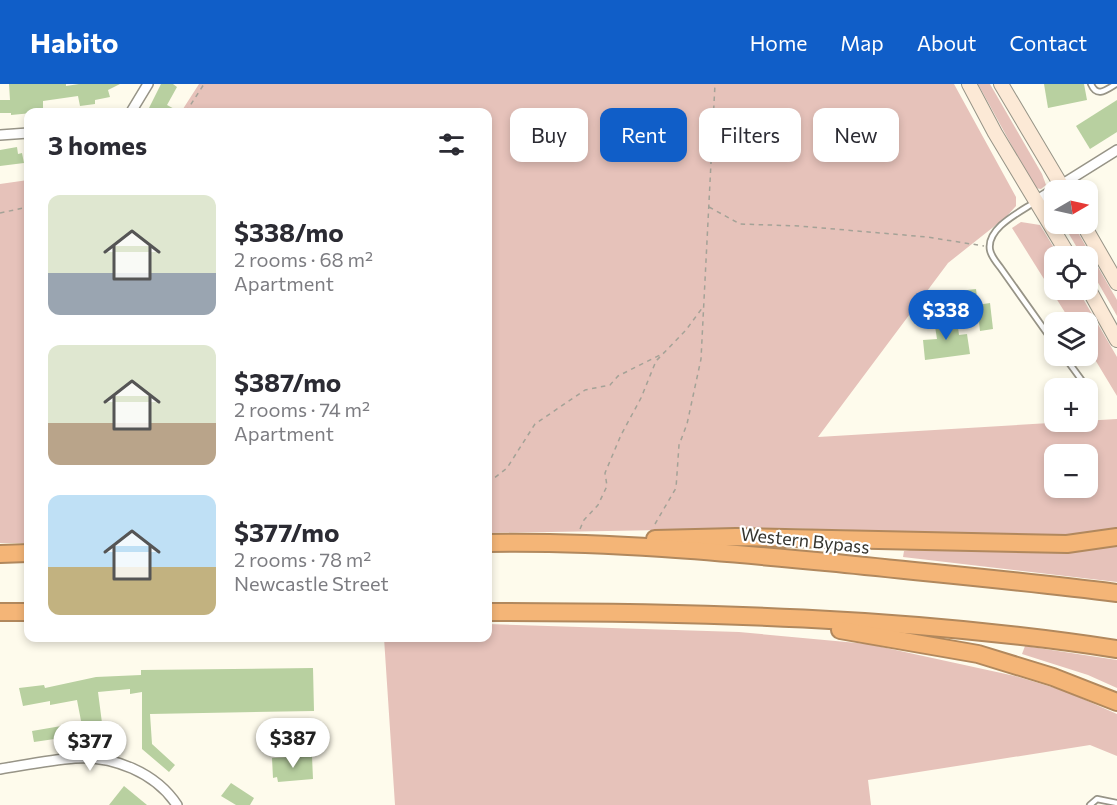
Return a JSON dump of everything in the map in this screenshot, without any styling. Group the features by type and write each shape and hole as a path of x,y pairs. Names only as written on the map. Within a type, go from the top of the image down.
{"highway":[{"path":"544,542 736,537 1067,544 1117,537"},
{"name":"Western Bypass","path":"492,543 544,542 739,554 1117,593"},
{"path":"0,554 24,553"},
{"path":"0,612 24,612"},
{"path":"492,612 654,612 754,615 914,626 1068,641 1117,649"},
{"path":"754,615 978,654 1053,677 1117,702"}],"main road":[{"path":"969,84 995,133 1063,246"},
{"path":"1001,84 1058,180"},
{"path":"1089,234 1117,283"},
{"path":"1095,300 1117,340"}],"street":[{"path":"133,108 148,84"},
{"path":"0,135 24,133"},
{"path":"1074,180 1117,150"},
{"path":"1037,200 1044,197"},
{"path":"0,769 76,758 104,761 129,767 152,778 170,794 177,805"}],"lane":[{"path":"1091,84 1099,93 1116,84"},
{"path":"1037,200 996,231 989,247 1000,267 1044,329"},
{"path":"1090,805 1098,799 1117,803"}],"path":[{"path":"189,108 204,84"},
{"path":"647,539 676,488 679,445 687,424 701,359 715,84"},
{"path":"709,206 740,224 800,226 927,237 989,247"},
{"path":"0,213 24,208"},
{"path":"574,541 584,520 598,505 607,486 605,473 615,448 641,399 656,361 686,330 704,307"},
{"path":"492,480 507,468 535,424 585,390 610,385 618,376 665,352"}],"shaded area":[{"path":"199,84 954,84 1016,197 1016,206 1006,217 948,263 818,437 1044,423 1044,432 1098,432 1098,420 1117,419 1117,529 1047,535 773,528 492,533 492,108 184,108"},
{"path":"978,84 990,84 1042,174 1044,187 1041,189 1035,188"},
{"path":"24,181 24,543 0,543 0,184"},
{"path":"1021,222 1040,225 1053,246 1044,246 1044,279 1012,228"},
{"path":"1069,234 1079,234 1086,246 1076,246"},
{"path":"1098,267 1117,300 1117,316 1098,283"},
{"path":"1057,300 1084,300 1091,312 1065,312"},
{"path":"1098,324 1117,357 1117,396 1098,365"},
{"path":"1117,545 1117,582 903,557 904,551 910,550 1016,552"},
{"path":"492,624 739,632 868,644 1015,676 1065,691 1117,714 1117,756 1090,745 868,780 871,805 395,805 384,642 492,642"},
{"path":"1025,646 1117,660 1117,688 1088,675 1022,654"}],"building":[{"path":"9,84 66,84 66,86 120,84 108,90 110,97 95,100 95,104 80,106 78,96 43,101 43,108 24,108 24,114 0,113 0,100 10,100"},
{"path":"161,84 173,84 177,87 167,105 173,108 149,108"},
{"path":"1044,84 1084,84 1087,100 1048,108"},
{"path":"1117,100 1117,132 1090,149 1076,126"},
{"path":"17,147 18,154 22,153 24,163 0,166 0,150"},
{"path":"976,289 977,297 960,299 959,291"},
{"path":"990,303 993,329 980,331 977,305"},
{"path":"954,317 955,321 957,320 959,335 967,334 970,354 925,360 923,340 937,339 934,320"},
{"path":"313,668 314,711 150,714 152,744 175,765 169,772 142,749 142,692 130,694 130,689 98,692 102,723 82,726 77,700 50,705 50,701 23,706 19,688 44,685 45,688 96,677 141,675 141,670"},
{"path":"73,724 75,736 34,742 32,731"},
{"path":"312,756 313,779 278,782 277,777 273,778 272,758"},
{"path":"231,783 254,798 250,805 236,805 221,796"},
{"path":"124,786 147,805 109,805"}]}
